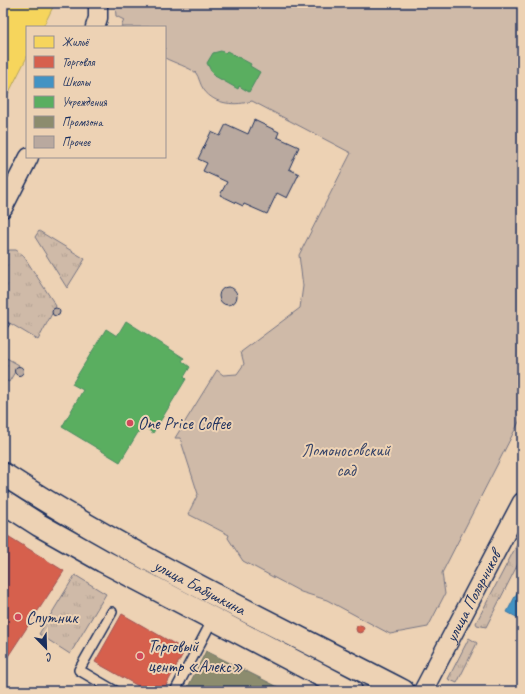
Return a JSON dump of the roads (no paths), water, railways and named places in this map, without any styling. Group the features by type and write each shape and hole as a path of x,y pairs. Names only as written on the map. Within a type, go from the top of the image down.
{"street":[{"path":"95,26 98,18 98,3"},
{"path":"5,198 28,158"},
{"name":"улица Бабушкина","path":"3,474 50,504 144,557 403,691"},
{"name":"улица Бабушкина","path":"3,502 38,525 351,691"},
{"name":"улица Полярников","path":"423,691 522,502"}],"lane":[{"path":"112,612 79,670 115,691"},
{"path":"175,691 213,619"}],"place":[{"name":"One Price Coffee","path":"130,423"},
{"name":"Спутник","path":"18,617"},
{"name":"Торговый центр «Алекс»","path":"140,656"}],"park label":[{"name":"Ломоносовский сад","path":"346,460"}]}
